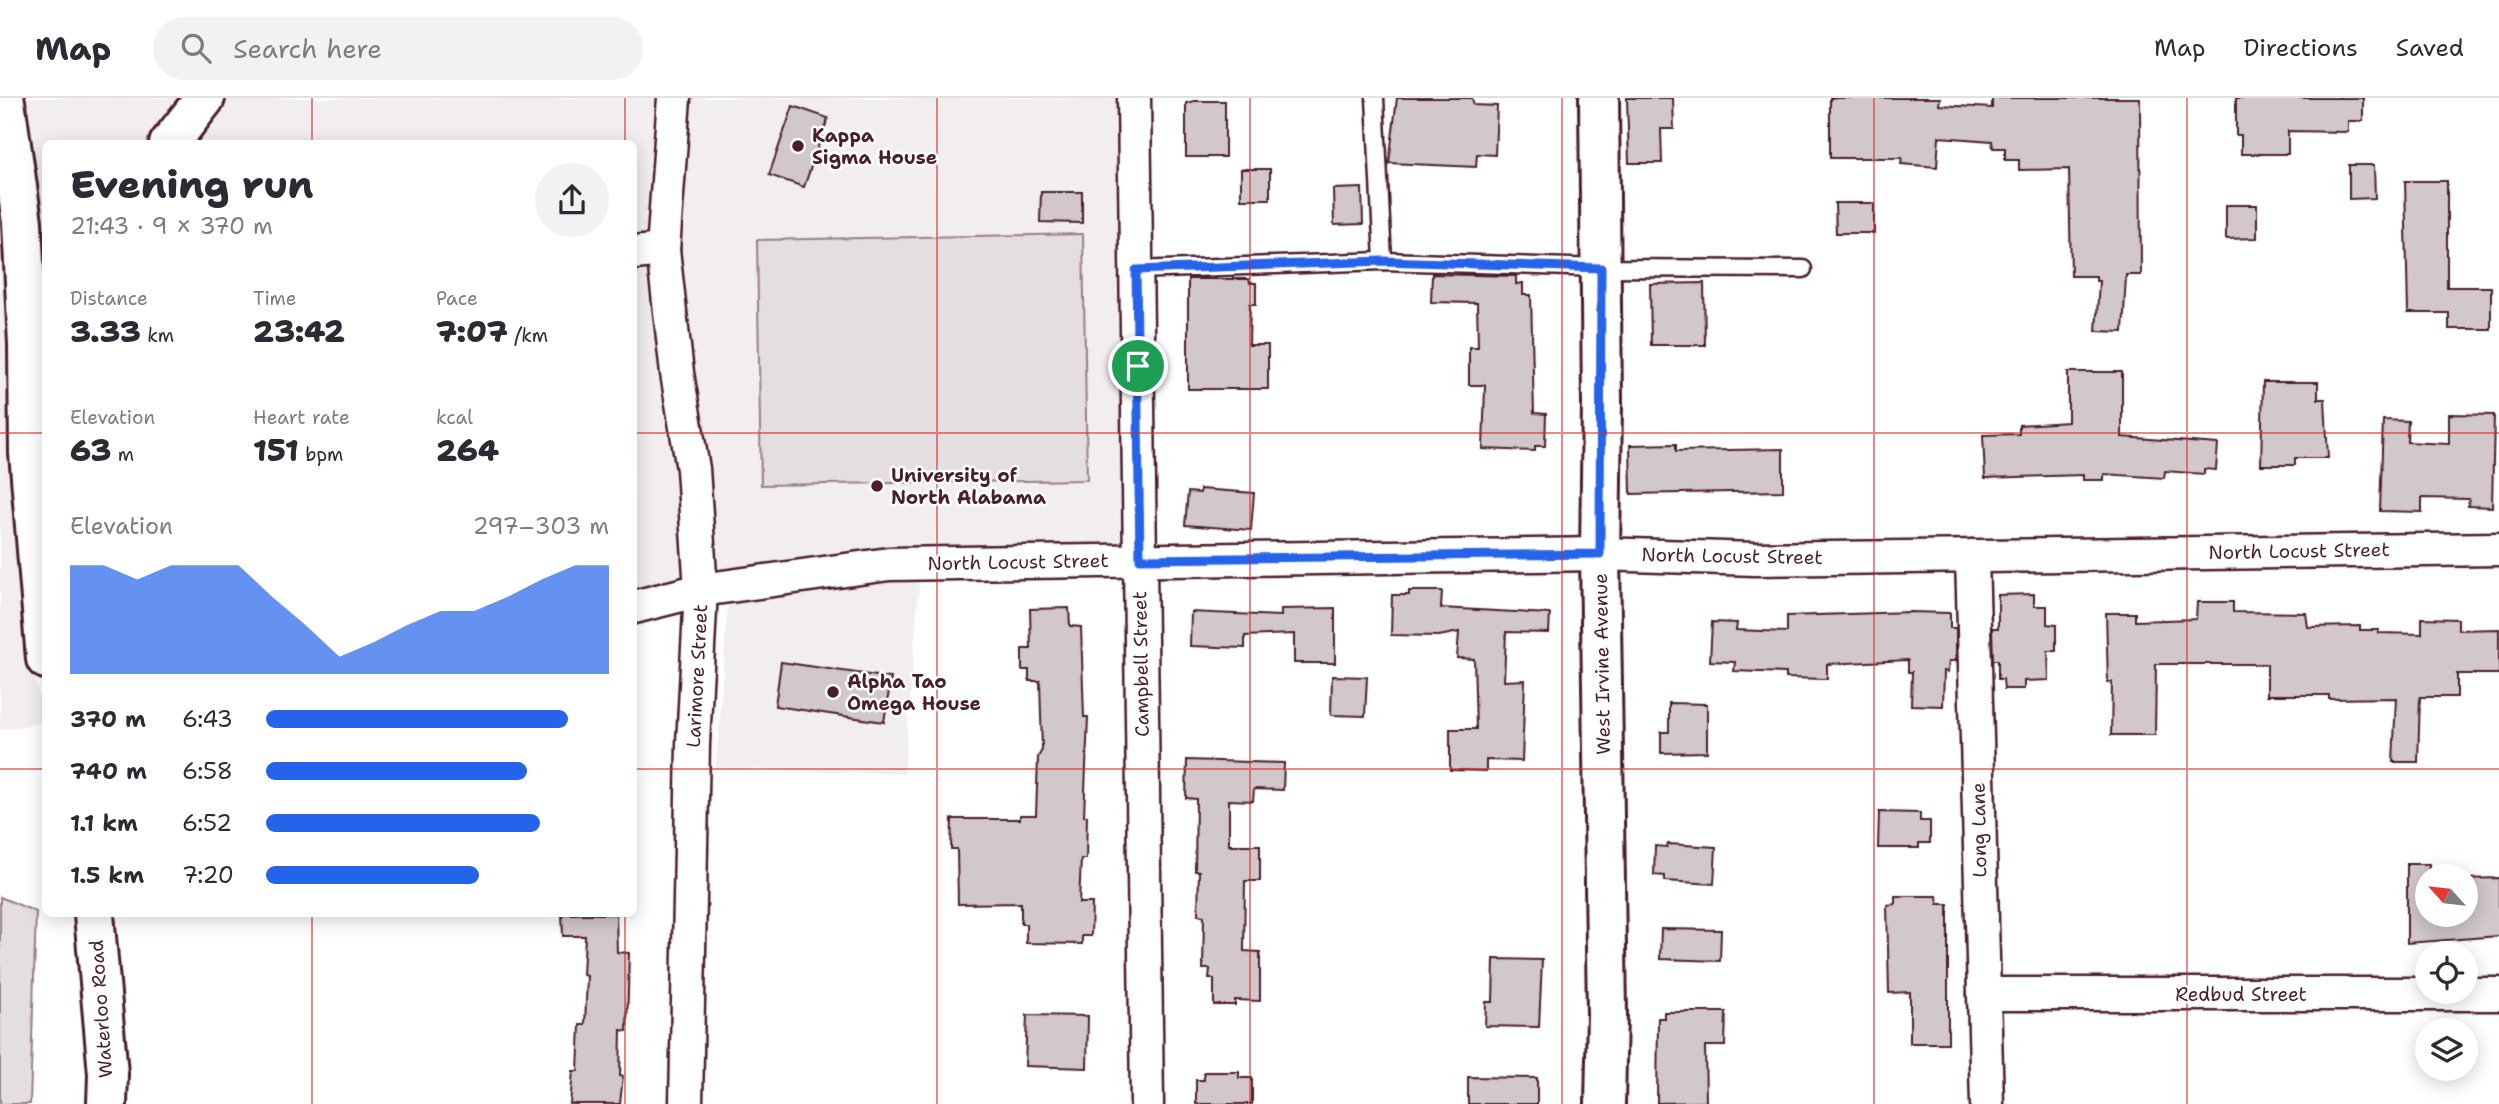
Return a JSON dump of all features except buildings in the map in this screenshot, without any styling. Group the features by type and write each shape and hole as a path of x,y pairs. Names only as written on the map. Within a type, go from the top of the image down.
{"street":[{"path":"172,140 205,98"},
{"name":"Larimore Street","path":"674,98 648,251 677,373 693,469 701,590 693,744 686,1104"},
{"name":"Campbell Street","path":"1134,98 1147,1104"},
{"name":"West Irvine Avenue","path":"1599,98 1600,554 1608,1014 1605,1104"},
{"path":"8,100 37,331 29,453 42,586"},
{"path":"0,307 37,331"},
{"name":"North Locust Street","path":"637,606 701,590 889,565 1140,559 1600,554 1755,559 2499,550"},
{"name":"Long Lane","path":"1972,556 1987,1104"},
{"name":"Waterloo Road","path":"94,917 108,1074 107,1104"},
{"name":"Redbud Street","path":"1984,994 2499,994"}],"lane":[{"path":"1374,98 1383,261"},
{"path":"1136,270 1383,261 1601,268 1803,269"}],"shaded area":[{"name":"University of North Alabama","path":"0,98 1115,98 1122,542 922,549 904,774 716,768 730,572 637,590 637,140 42,140 42,423 6,430 31,618 32,669 42,710 42,723 0,730"},
{"path":"1083,234 1087,480 761,485 757,240"},
{"path":"0,897 36,912 30,1104 0,1104"}],"place":[{"name":"Kappa Sigma House","path":"798,146"},
{"name":"University of North Alabama","path":"877,486"},
{"name":"Alpha Tao Omega House","path":"833,692"}],"route":[{"path":"1383,261 1601,268 1600,554 1409,559 1140,559 1138,366 1136,270 1383,261"}]}
